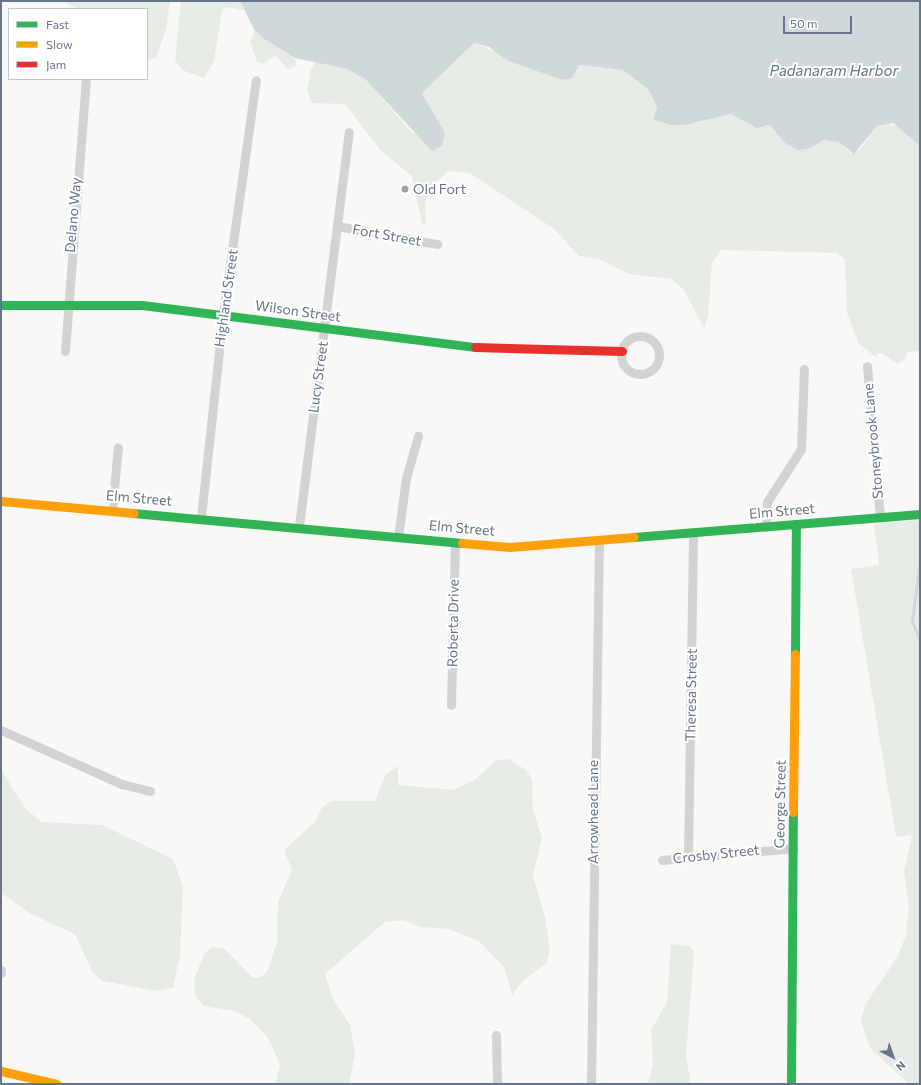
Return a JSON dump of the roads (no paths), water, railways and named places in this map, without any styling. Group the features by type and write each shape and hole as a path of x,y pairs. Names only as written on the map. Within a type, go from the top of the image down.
{"street":[{"name":"Delano Way","path":"65,351 67,305 86,80"},
{"name":"Highland Street","path":"201,517 223,314 256,80"},
{"name":"Lucy Street","path":"299,526 349,132"},
{"name":"Fort Street","path":"337,226 438,244"},
{"name":"Wilson Street","path":"1,305 142,305 223,314 457,347 591,352 622,351"},
{"path":"644,337 658,348 658,360 651,370 639,374 628,369 622,351 628,341 644,337"},
{"name":"Stoneybrook Lane","path":"867,366 880,517"},
{"path":"766,527 768,502 801,449 804,369"},
{"path":"398,537 406,478 418,436"},
{"path":"112,510 118,447"},
{"name":"Elm Street","path":"1,500 299,526 510,547 920,514"},
{"name":"George Street","path":"791,1084 796,524"},
{"name":"Theresa Street","path":"688,857 693,532"},
{"name":"Arrowhead Lane","path":"590,1084 599,540"},
{"name":"Roberta Drive","path":"451,705 455,542"},
{"path":"1,730 122,784 150,791"},
{"name":"Crosby Street","path":"662,860 793,848"},
{"path":"496,1035 497,1084"},
{"path":"1,1070 57,1084"}],"water":[{"name":"Padanaram Harbor","path":"240,1 913,1 920,3 920,146 893,123 877,126 854,154 839,142 823,140 811,148 798,150 785,143 770,125 757,128 731,114 685,125 670,125 653,119 657,107 648,89 623,70 579,65 572,78 563,80 508,61 489,47 474,43 422,93 445,133 442,145 432,151 365,79 347,69 295,58 263,38 255,31"}],"waterway":[{"path":"920,560 912,621 920,641"}],"place":[{"name":"Old Fort","path":"405,189"}]}
